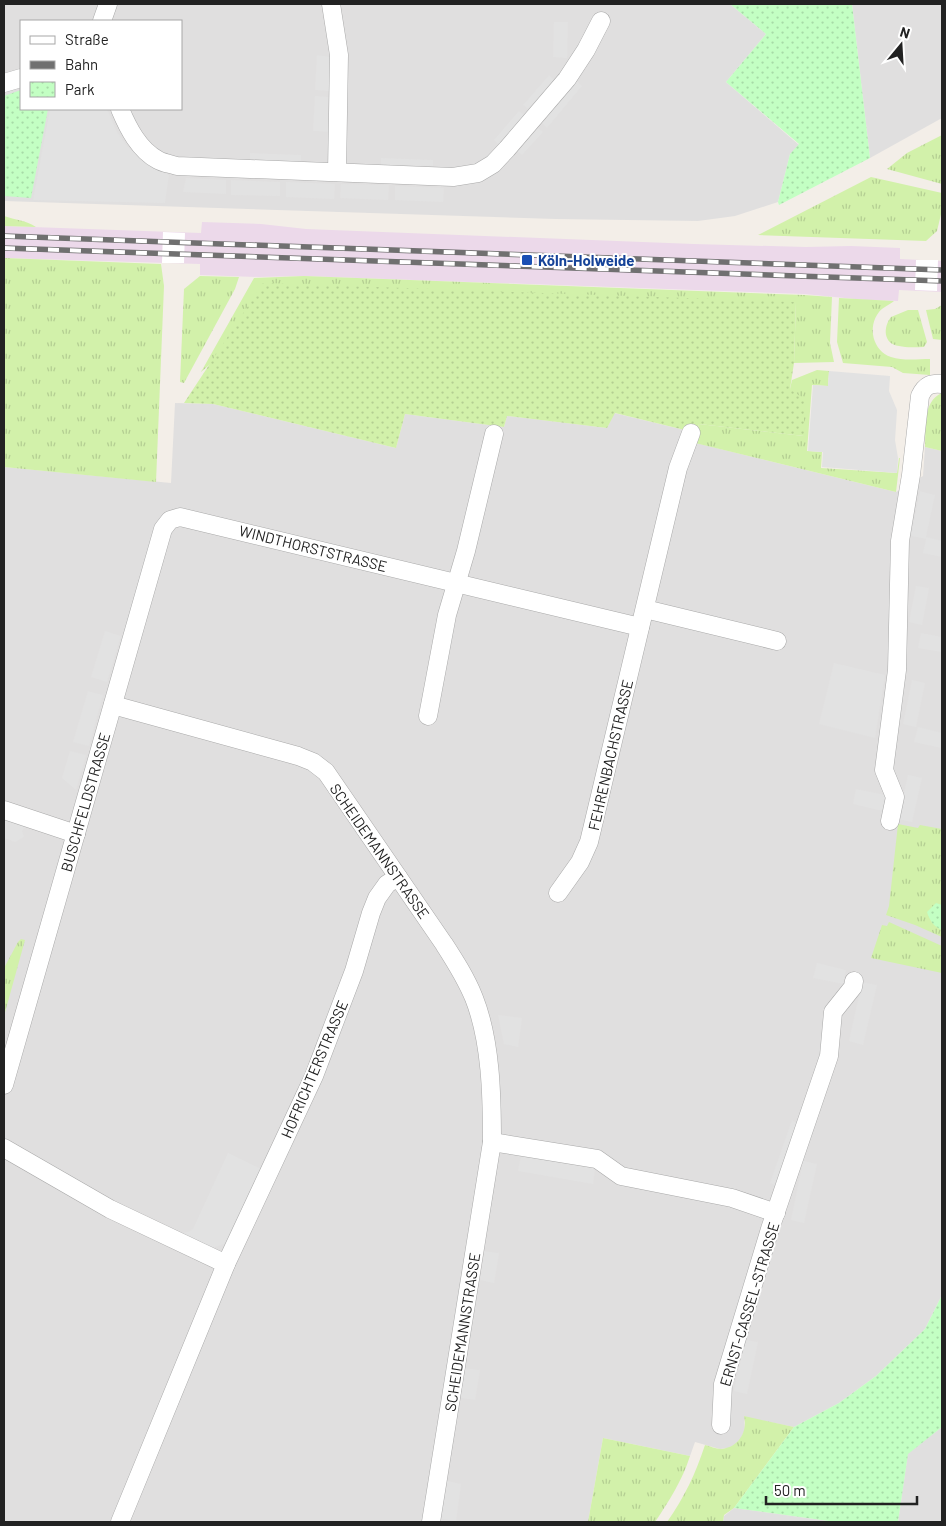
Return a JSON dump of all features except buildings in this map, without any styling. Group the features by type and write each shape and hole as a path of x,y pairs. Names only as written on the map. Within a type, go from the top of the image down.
{"street":[{"path":"102,20 108,4"},
{"path":"331,4 339,55 337,172"},
{"path":"120,110 139,144 158,160 177,166 453,177 478,173 493,164 567,79 586,50 601,21"},
{"path":"4,83 20,78"},
{"path":"890,820 894,796 884,770 897,670 900,541 911,475 918,403 923,388 929,384 942,384"},
{"name":"FEHRENBACHSTRASSE","path":"558,893 580,862 589,842 678,468 691,433"},
{"path":"428,716 447,615 466,550 494,434"},
{"name":"WINDTHORSTSTRASSE","path":"170,520 180,516 640,627"},
{"name":"BUSCHFELDSTRASSE","path":"4,1085 164,529 170,520"},
{"path":"645,609 778,641"},
{"name":"SCHEIDEMANNSTRASSE","path":"113,705 298,756 313,762 326,772 461,970 474,999 488,1059 492,1101 492,1142 431,1522"},
{"path":"4,810 76,834"},
{"name":"HOFRICHTERSTRASSE","path":"120,1522 226,1264 314,1076 354,971 370,913 377,898 387,884 398,877"},
{"name":"ERNST-CASSEL-STRASSE","path":"721,1424 723,1384 776,1213 829,1056 833,1012 852,987 854,981"},
{"name":"ERNST-CASSEL-STRASSE","path":"492,1142 597,1159 621,1176 732,1198 776,1213"},
{"path":"4,1148 110,1209 226,1264"}],"shaded area":[{"path":"4,4 730,4 766,34 726,82 799,145 790,154 778,202 735,216 698,221 556,219 4,201"},
{"path":"852,4 942,4 942,118 870,158"},
{"path":"554,22 568,22 567,58 553,57"},
{"path":"317,55 332,57 329,91 315,90"},
{"path":"549,75 554,80 528,109 523,105"},
{"path":"577,81 582,86 547,128 542,123"},
{"path":"315,96 329,97 328,132 313,131"},
{"path":"50,110 107,110 117,132 127,146 144,161 169,175 165,203 33,200"},
{"path":"519,111 524,115 498,144 494,140"},
{"path":"538,128 543,132 522,155 517,151"},
{"path":"250,153 301,155 301,162 250,160"},
{"path":"381,158 433,160 433,166 381,165"},
{"path":"186,178 226,180 226,194 183,192"},
{"path":"231,180 280,182 280,196 231,195"},
{"path":"286,182 335,184 334,199 286,197"},
{"path":"341,184 389,185 388,200 340,198"},
{"path":"395,186 444,188 443,202 395,200"},
{"path":"202,222 261,224 306,229 694,244 900,248 900,259 942,261 942,292 899,290 898,301 865,300 804,294 304,276 200,275 200,264 4,258 4,226 201,233"},
{"path":"829,371 890,376 889,391 897,410 895,440 898,458 897,473 822,467 823,452 808,451 813,385 828,386"},
{"path":"175,403 213,404 396,448 405,414 504,427 507,416 607,428 614,413 697,433 696,443 896,492 923,476 925,447 942,451 942,1295 925,1329 876,1376 839,1403 794,1427 744,1417 745,1430 736,1444 729,1448 720,1449 695,1442 690,1456 603,1438 588,1522 4,1522 4,467 171,483"},
{"path":"920,491 935,495 926,537 942,541 942,557 923,553 926,539 911,536"},
{"path":"916,586 929,588 922,625 909,622"},
{"path":"105,631 121,636 107,682 91,677"},
{"path":"921,633 942,637 942,652 918,648"},
{"path":"834,663 885,675 875,738 819,724"},
{"path":"912,680 925,683 916,727 903,724"},
{"path":"88,691 103,695 89,746 73,742"},
{"path":"918,727 942,733 942,748 914,742"},
{"path":"70,751 86,755 76,790 62,778"},
{"path":"908,775 922,778 912,822 898,819"},
{"path":"856,789 886,795 883,811 853,804"},
{"path":"4,820 25,827 22,831 24,837 15,842 4,838"},
{"path":"817,963 846,970 843,984 813,978"},
{"path":"862,982 877,985 863,1045 849,1041"},
{"path":"498,1015 522,1018 518,1047 504,1044"},
{"path":"792,1120 797,1123 775,1185 770,1183"},
{"path":"228,1153 261,1169 228,1239 224,1244 212,1248 182,1233 193,1229"},
{"path":"521,1156 595,1168 593,1184 518,1171"},
{"path":"803,1161 817,1164 804,1223 791,1220"},
{"path":"484,1251 499,1253 494,1283 480,1280"},
{"path":"745,1340 758,1342 747,1394 734,1391"},
{"path":"465,1368 480,1370 475,1400 460,1398"},
{"path":"942,1427 942,1522 898,1522 908,1453"},
{"path":"447,1481 461,1484 456,1521 441,1519"},
{"path":"734,1508 836,1522 723,1522 724,1516"}],"green space":[{"path":"730,4 852,4 870,158 779,205 778,202 790,154 799,144 726,82 766,34"},
{"path":"20,90 20,110 48,110 31,198 4,196 4,96"},
{"path":"942,135 942,184 887,169 907,153"},
{"path":"871,177 942,193 942,210 937,231 926,241 758,235"},
{"path":"4,216 24,221 36,227 4,226"},
{"path":"4,258 161,264 164,286 156,482 4,467"},
{"path":"200,276 239,277 235,289 184,383 180,382 184,289"},
{"path":"304,276 832,297 830,343 834,362 794,363 796,302 236,342 201,372 254,278"},
{"path":"263,283 796,302 794,363 790,389 804,399 804,436 699,424 697,433 615,413 607,428 507,416 504,427 405,414 396,448 213,404 184,403"},
{"path":"839,298 894,301 881,310 875,318 873,331 876,344 880,350 891,357 930,359 930,375 903,373 892,367 843,363 837,342"},
{"path":"942,305 942,340 933,339 926,310 935,309"},
{"path":"908,310 918,310 927,342 924,347 894,345 887,339 888,321 891,317"},
{"path":"817,370 829,371 828,386 812,385 807,451 822,452 821,468 897,473 900,458 896,492 695,443 699,424 804,436 790,389 792,380"},
{"path":"942,393 942,451 925,447 928,409 931,402"},
{"path":"898,824 918,828 920,825 942,829 942,937 886,915 889,906"},
{"path":"936,903 942,905 942,930 932,923 927,912"},
{"path":"889,922 942,946 942,973 871,958 882,925 887,926"},
{"path":"21,939 25,940 4,1016 4,968"},
{"path":"942,1295 942,1427 908,1454 898,1522 836,1522 734,1508 794,1427 839,1403 876,1376 925,1329"},
{"path":"744,1416 794,1427 734,1508 724,1515 723,1522 667,1522 689,1485 705,1445 717,1449 732,1446 743,1433"},
{"path":"603,1438 690,1456 679,1482 655,1522 588,1522"}],"pier":[{"path":"163,232 185,233 184,263 162,263"},
{"path":"916,260 938,260 937,291 915,290"}],"railway":[{"path":"4,236 942,270"},
{"path":"4,248 942,281"}],"place":[{"name":"Köln-Holweide","path":"527,260"}]}
